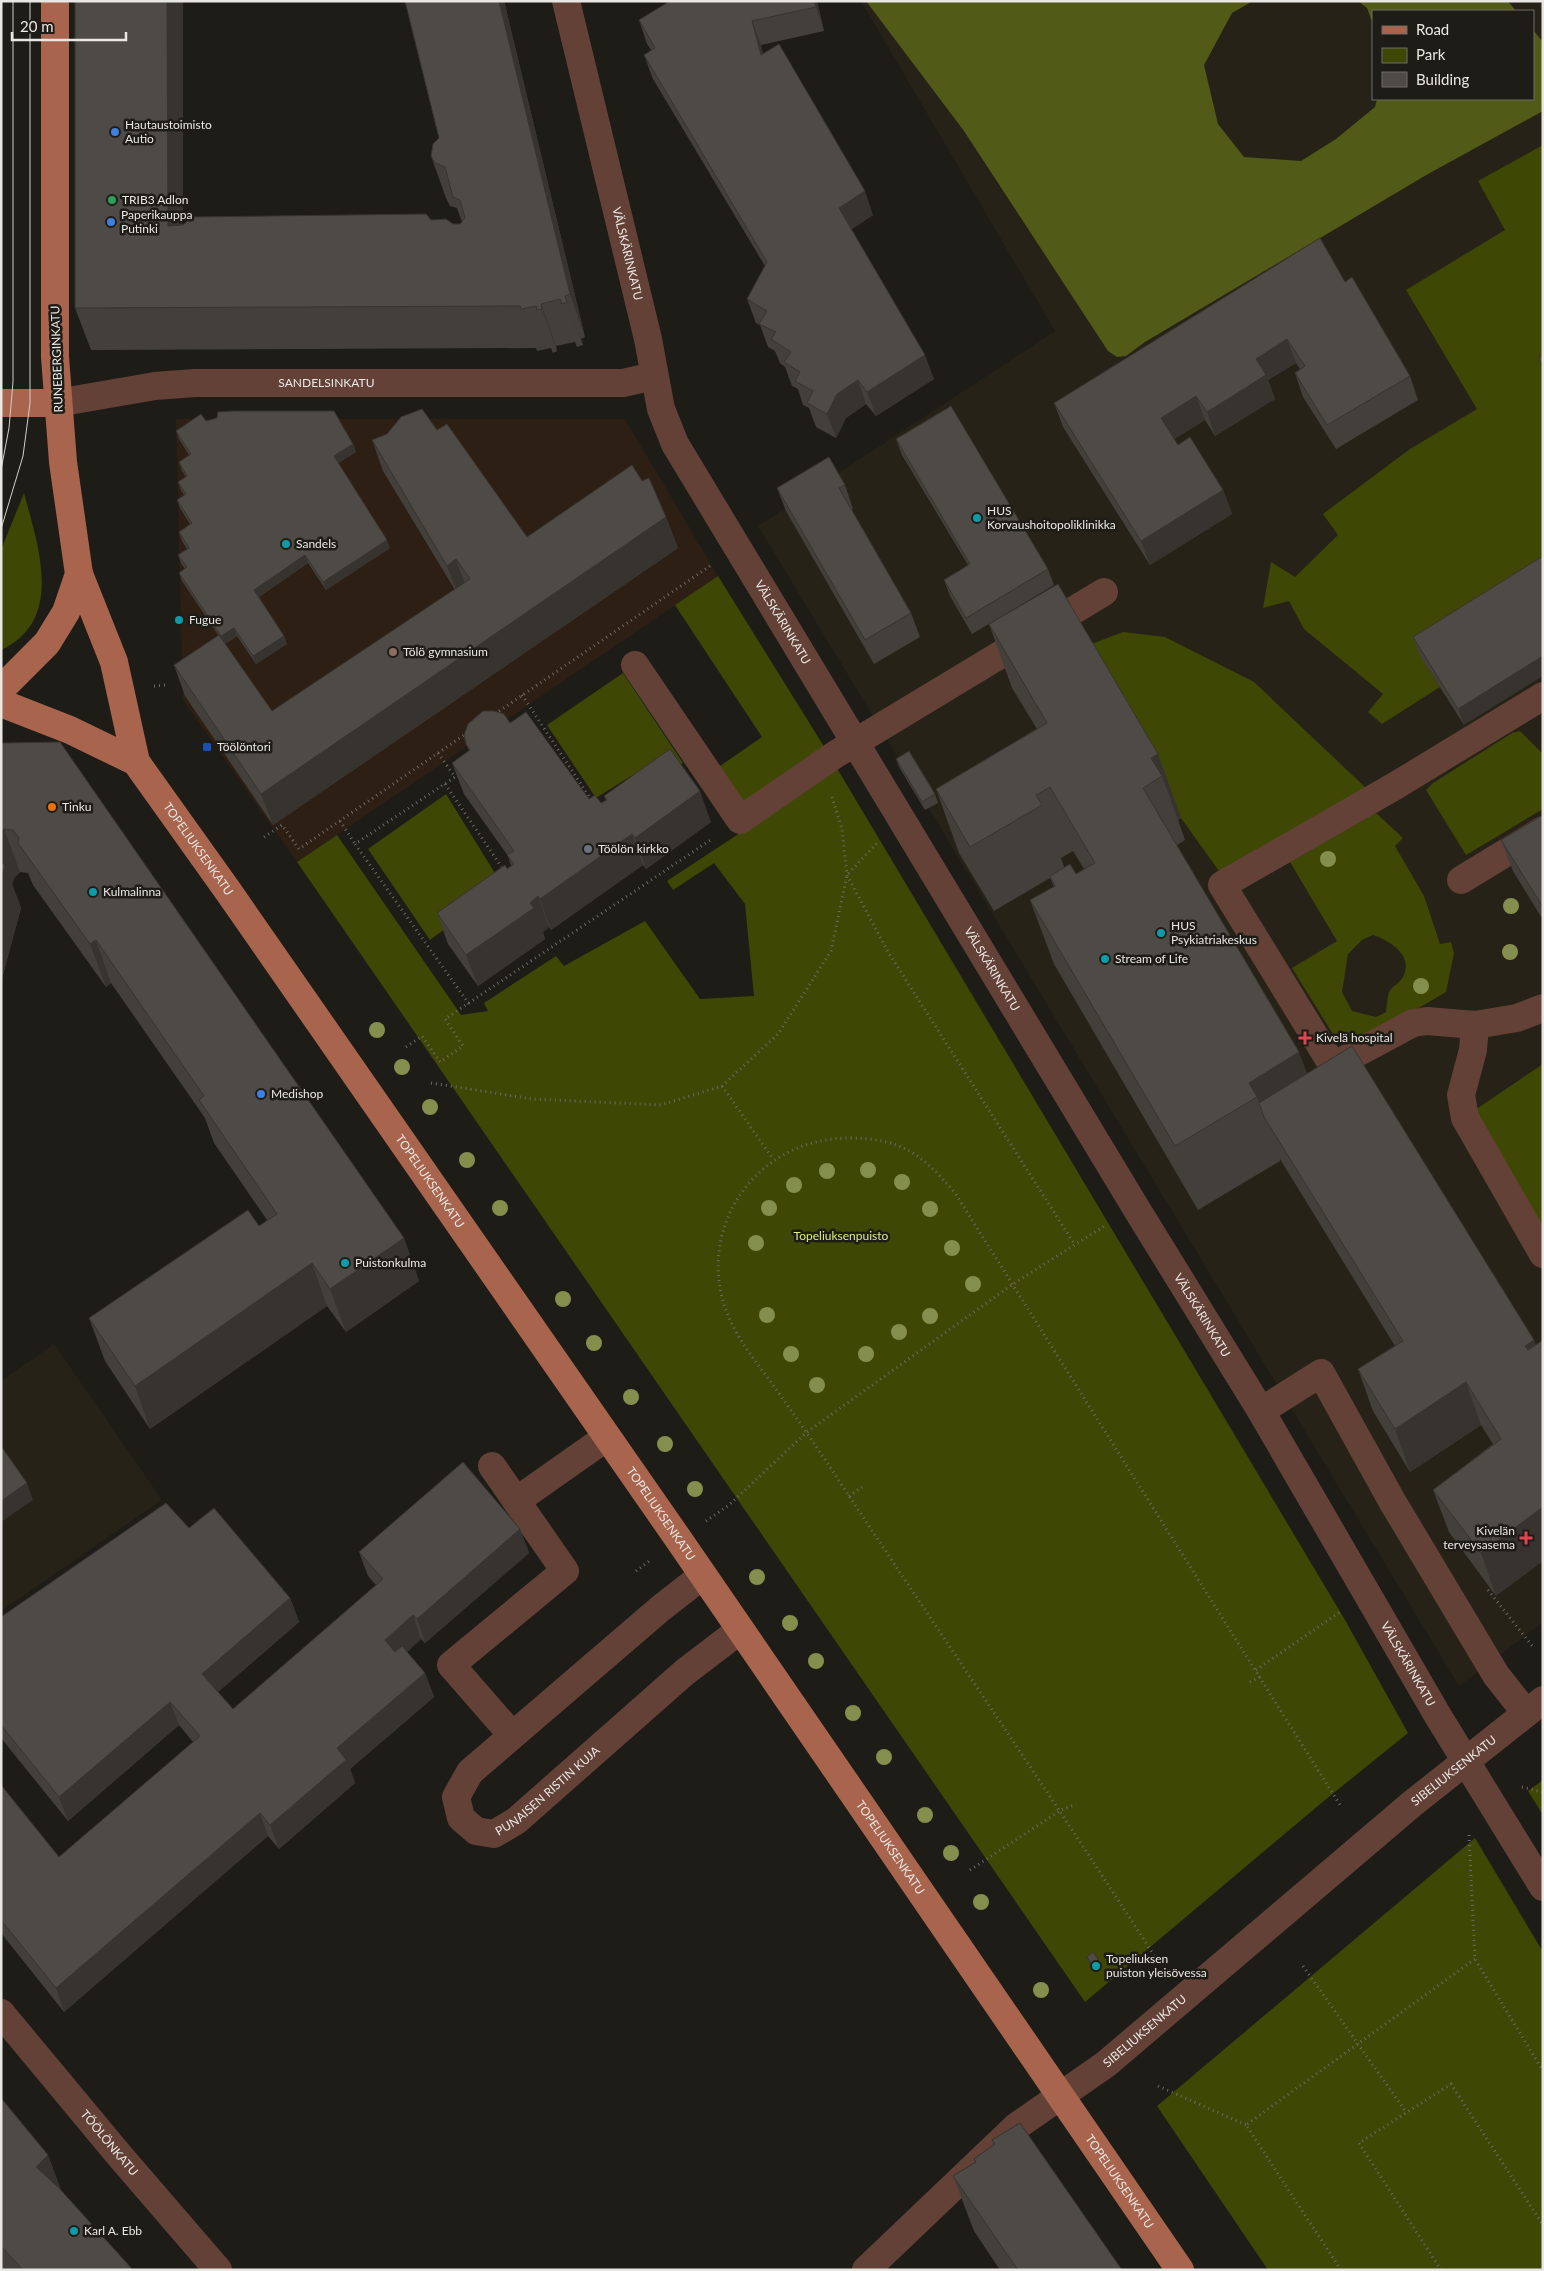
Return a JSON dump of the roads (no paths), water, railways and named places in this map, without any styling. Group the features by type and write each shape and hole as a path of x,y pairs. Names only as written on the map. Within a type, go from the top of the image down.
{"main road":[{"name":"RUNEBERGINKATU","path":"1,689 47,643 66,612 79,574 57,403 55,357 55,1"},
{"name":"SANDELSINKATU","path":"1,403 57,403"},
{"name":"TOPELIUKSENKATU","path":"79,574 114,662 136,762 240,907 607,1437 1180,2270"},
{"name":"TOPELIUKSENKATU","path":"1,703 70,730 136,762"}],"street":[{"name":"VÄLSKÄRINKATU","path":"566,1 648,339 654,376 665,421 676,444 846,749 1262,1411 1466,1760 1543,1887"},
{"name":"SANDELSINKATU","path":"57,403 155,386 195,382 617,383 654,376"},
{"path":"635,665 740,820 846,749 1104,592"},
{"path":"1543,696 1395,786 1222,885 1333,1066 1413,1023 1427,1021 1476,1025 1516,1018 1543,1008"},
{"path":"1461,880 1543,830"},
{"path":"1476,1025 1473,1050 1461,1095 1465,1118 1543,1254"},
{"path":"1262,1411 1321,1374 1402,1518 1496,1676 1534,1706"},
{"path":"516,1501 607,1437"},
{"path":"492,1466 565,1571 451,1664 512,1735"},
{"name":"PUNAISEN RISTIN KUJA","path":"702,1576 661,1608 470,1772 456,1797 461,1818 476,1831 494,1834 516,1821 685,1672 740,1630"},
{"name":"SIBELIUKSENKATU","path":"866,2270 1004,2138 1118,2054 1466,1760 1534,1706"},
{"name":"TÖÖLÖNKATU","path":"1,2013 118,2155 218,2270"}],"tram line":[{"path":"1,470 9,428 13,382 13,1"},
{"path":"1,529 23,456 30,403 30,1"}],"place":[{"name":"Hautaustoimisto Autio","path":"115,132"},
{"name":"TRIB3 Adlon","path":"112,200"},
{"name":"Paperikauppa Putinki","path":"111,222"},
{"name":"HUS Korvaushoitopoliklinikka","path":"977,518"},
{"name":"Sandels","path":"286,544"},
{"name":"Fugue","path":"179,620"},
{"name":"Tölö gymnasium","path":"393,652"},
{"name":"Töölöntori","path":"207,747"},
{"name":"Tinku","path":"52,807"},
{"name":"Töölön kirkko","path":"588,849"},
{"name":"Kulmalinna","path":"93,892"},
{"name":"HUS Psykiatriakeskus","path":"1161,933"},
{"name":"Stream of Life","path":"1105,959"},
{"name":"Kivelä hospital","path":"1305,1038"},
{"name":"Medishop","path":"261,1094"},
{"name":"Puistonkulma","path":"345,1263"},
{"name":"Kivelän terveysasema","path":"1526,1538"},
{"name":"Topeliuksen puiston yleisövessa","path":"1096,1966"},
{"name":"Karl A. Ebb","path":"74,2231"}],"park label":[{"name":"Topeliuksenpuisto","path":"841,1236"}]}
